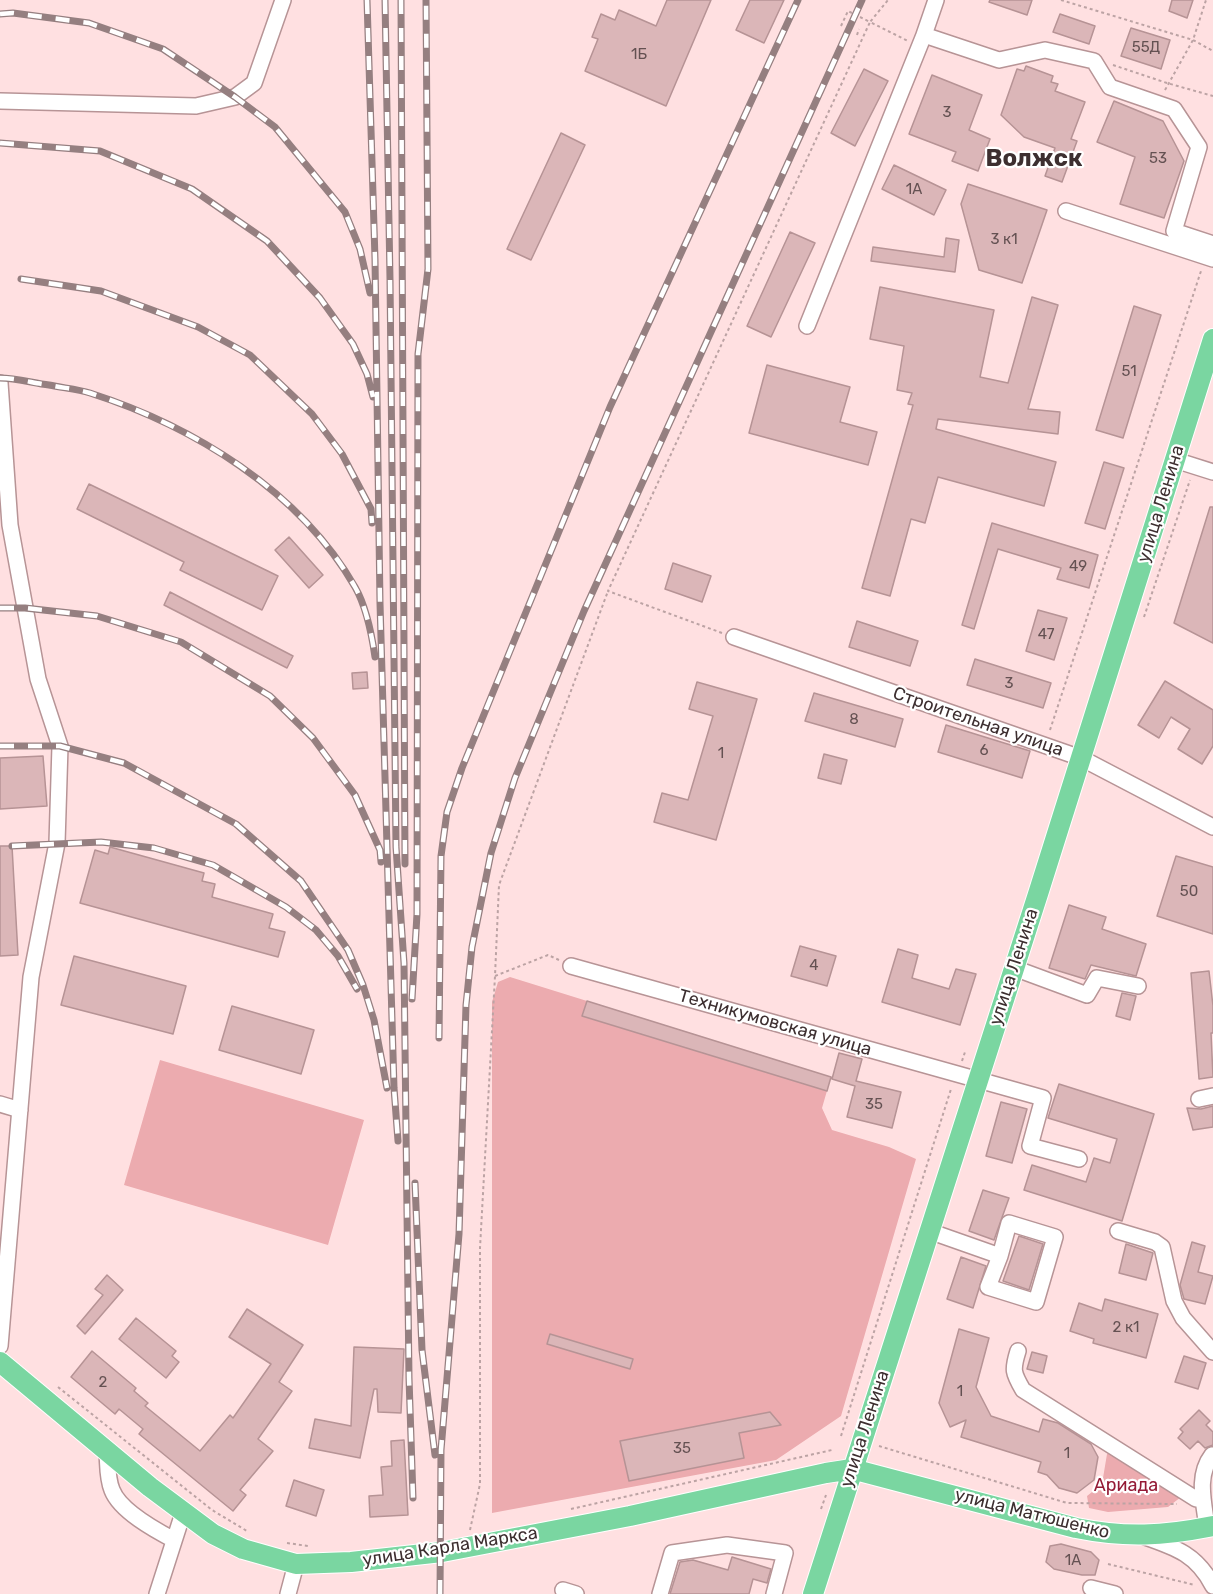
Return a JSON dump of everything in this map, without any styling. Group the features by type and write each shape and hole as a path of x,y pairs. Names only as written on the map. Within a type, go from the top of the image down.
{"main road":[{"name":"улица Ленина","path":"813,1594 1213,339"},
{"name":"улица Карла Маркса","path":"0,1362 107,1452 213,1534 243,1550 296,1564 400,1558 467,1547 630,1516 852,1469"},
{"name":"улица Матюшенко","path":"852,1469 1104,1534 1142,1536 1210,1527"}],"street":[{"path":"0,100 196,106 235,97 254,83 283,0"},
{"path":"807,326 936,0"},
{"path":"921,41 999,60 1045,50 1094,61 1110,87 1174,108 1199,147 1174,231 1211,253"},
{"path":"1066,211 1211,253"},
{"path":"0,383 5,526 38,680 60,746 57,843 31,977 0,1346"},
{"path":"1175,460 1213,472"},
{"name":"Строительная улица","path":"734,637 1081,758 1213,827"},
{"name":"Техникумовская улица","path":"573,967 1044,1098 1030,1146 1079,1159"},
{"path":"1014,968 1087,995 1097,978 1138,986"},
{"path":"0,1104 20,1110"},
{"path":"1010,1222 1055,1237 1036,1302 988,1287 1000,1256 1010,1222"},
{"path":"929,1231 1000,1256"},
{"path":"1118,1231 1155,1242 1162,1247 1174,1301 1183,1318 1213,1352"},
{"path":"1018,1351 1013,1366 1014,1376 1023,1390 1199,1499"},
{"path":"107,1452 113,1493 123,1505 152,1528 174,1540"},
{"path":"1210,1527 1199,1499 1203,1474 1212,1455"},
{"path":"157,1594 183,1513"},
{"path":"1142,1536 1178,1548 1192,1558 1206,1572 1208,1586"},
{"path":"660,1594 672,1553 727,1545 785,1553 774,1594"},
{"path":"288,1594 296,1564"},
{"path":"1091,1588 1115,1594"}],"path":[{"path":"467,1547 480,1484 480,1248 499,885 608,591 870,22 888,0"},
{"path":"1061,0 1193,40 1213,51"},
{"path":"1160,104 1167,83 1193,40 1206,0"},
{"path":"841,26 848,11 870,22 921,41"},
{"path":"857,35 859,29"},
{"path":"1104,62 1213,96"},
{"path":"1050,730 1211,253"},
{"path":"608,591 734,637"},
{"path":"495,976 548,955 573,967"},
{"path":"841,1436 956,1073 965,1052"},
{"path":"56,1385 212,1510 248,1532"},
{"path":"877,1446 1067,1503 1187,1504 1199,1499"},
{"path":"563,1511 832,1450"},
{"path":"281,1542 313,1546"},
{"path":"1108,1564 1208,1586"}],"green space":[{"path":"510,977 831,1077 822,1108 832,1130 889,1147 916,1159 841,1416 776,1460 492,1513 492,1002 498,982"},
{"path":"160,1060 364,1120 328,1245 124,1185"},
{"name":"Ариада","path":"1117,1450 1181,1497 1168,1507 1108,1512 1089,1508 1087,1496 1102,1484 1107,1454"}],"building":[{"path":"667,0 711,0 666,106 585,71 598,39 592,37 601,14 615,20 619,10 656,26"},
{"path":"750,0 784,0 764,43 736,30"},
{"path":"990,0 1032,0 1027,15 989,2"},
{"path":"1172,0 1193,0 1187,18 1169,11"},
{"path":"1060,14 1095,26 1089,44 1053,32"},
{"path":"1131,28 1170,40 1161,69 1121,56"},
{"path":"1026,66 1053,76 1051,82 1058,84 1055,91 1085,102 1071,139 1077,141 1062,182 1045,176 1055,148 1024,137 1001,115 1017,69 1024,71"},
{"path":"864,69 888,81 855,146 831,133"},
{"path":"932,75 982,95 969,130 990,139 978,171 952,161 956,152 909,134"},
{"path":"1114,101 1163,121 1184,161 1164,218 1120,204 1135,157 1097,142"},
{"path":"561,133 585,145 531,260 507,249"},
{"path":"894,165 946,190 934,215 882,189"},
{"path":"968,184 1047,210 1022,283 979,270 961,204"},
{"path":"790,232 815,243 771,337 747,326"},
{"path":"946,238 959,240 955,272 871,261 873,247 944,257"},
{"path":"880,287 994,310 980,377 1008,383 1032,297 1058,305 1028,409 1060,412 1058,434 938,419 936,429 1056,462 1044,506 938,477 925,523 911,519 890,596 862,588 913,405 908,404 912,393 897,390 904,346 870,339"},
{"path":"1134,306 1161,315 1123,438 1096,430"},
{"path":"767,365 850,387 840,422 877,432 868,465 749,433"},
{"path":"1104,462 1124,468 1105,529 1085,523"},
{"path":"89,484 278,576 262,610 180,570 184,562 77,509"},
{"path":"1210,507 1213,507 1213,643 1174,623"},
{"path":"992,523 1098,555 1089,588 1057,579 1061,568 998,549 974,629 962,625"},
{"path":"289,537 323,575 309,588 275,550"},
{"path":"673,563 711,576 702,602 665,589"},
{"path":"170,592 293,656 287,668 164,605"},
{"path":"1038,610 1067,618 1054,660 1026,651"},
{"path":"857,621 918,641 910,666 849,647"},
{"path":"975,659 1051,683 1043,708 967,685"},
{"path":"367,672 368,688 353,689 352,673"},
{"path":"1165,681 1213,710 1213,746 1202,764 1178,749 1190,729 1171,717 1159,738 1138,725"},
{"path":"697,682 757,699 716,840 654,822 662,793 688,800 713,716 689,709"},
{"path":"814,693 903,719 895,747 805,721"},
{"path":"946,725 1030,751 1022,778 938,752"},
{"path":"824,754 847,760 841,784 818,778"},
{"path":"43,756 47,806 0,809 0,758"},
{"path":"0,846 12,846 18,955 0,956"},
{"path":"110,847 204,873 202,881 215,884 212,897 273,914 269,928 285,932 278,957 80,903 95,850 108,854"},
{"path":"1176,856 1213,867 1213,934 1157,916"},
{"path":"1069,905 1106,917 1102,929 1146,944 1136,976 1091,965 1085,979 1049,968"},
{"path":"800,946 836,956 827,986 791,976"},
{"path":"898,949 918,955 912,978 949,989 956,969 976,974 960,1025 882,1002"},
{"path":"74,956 186,986 173,1034 61,1005"},
{"path":"1209,971 1213,1006 1213,1033 1211,1033 1213,1077 1199,1079 1191,973"},
{"path":"1122,993 1136,996 1130,1020 1116,1016"},
{"path":"587,1001 831,1077 827,1091 582,1016"},
{"path":"232,1006 314,1030 301,1074 219,1050"},
{"path":"839,1053 862,1059 856,1081 901,1092 892,1128 847,1117 855,1086 832,1079"},
{"path":"1059,1084 1154,1114 1122,1221 1024,1190 1032,1165 1086,1182 1094,1158 1110,1163 1117,1139 1048,1118"},
{"path":"1001,1102 1027,1109 1012,1163 986,1156"},
{"path":"1213,1106 1213,1127 1193,1130 1187,1108 1201,1109"},
{"path":"983,1190 1009,1198 994,1240 969,1231"},
{"path":"1019,1236 1043,1244 1029,1290 1003,1281"},
{"path":"1192,1242 1205,1246 1198,1272 1213,1276 1205,1304 1184,1299 1180,1285"},
{"path":"1126,1244 1153,1253 1146,1280 1119,1273"},
{"path":"961,1257 986,1266 973,1308 947,1299"},
{"path":"107,1275 123,1290 85,1334 77,1326 103,1295 95,1289"},
{"path":"1105,1299 1158,1314 1146,1358 1093,1343 1094,1339 1070,1331 1079,1303 1102,1311"},
{"path":"247,1309 303,1345 279,1382 292,1391 258,1439 273,1451 240,1490 246,1495 233,1511 139,1434 143,1429 119,1409 115,1414 71,1377 92,1351 136,1388 134,1391 148,1403 145,1406 200,1451 230,1415 233,1418 271,1364 229,1337"},
{"path":"136,1318 176,1351 172,1356 179,1362 166,1378 119,1339"},
{"path":"959,1329 989,1338 976,1387 991,1416 1039,1432 1043,1419 1058,1423 1091,1444 1098,1457 1094,1480 1077,1493 1059,1488 1047,1475 1038,1472 1041,1462 961,1437 966,1420 950,1427 939,1403"},
{"path":"550,1334 633,1359 630,1369 547,1344"},
{"path":"354,1347 404,1349 401,1413 378,1412 377,1389 374,1389 360,1458 309,1448 315,1419 351,1426"},
{"path":"1032,1352 1047,1356 1043,1373 1027,1369"},
{"path":"1184,1356 1206,1363 1198,1389 1175,1382"},
{"path":"1199,1410 1210,1421 1206,1425 1213,1432 1213,1445 1205,1448 1198,1441 1190,1449 1178,1438 1183,1432 1180,1429"},
{"path":"770,1412 781,1425 739,1433 744,1458 629,1481 620,1441"},
{"path":"404,1440 408,1515 370,1517 369,1496 383,1495 381,1467 392,1466 391,1441"},
{"path":"294,1480 324,1490 316,1516 286,1506"},
{"path":"1061,1544 1091,1552 1099,1560 1095,1575 1082,1575 1054,1569 1046,1562 1050,1546"},
{"path":"732,1557 771,1569 767,1583 753,1579 749,1594 670,1594 680,1562 693,1560 728,1570"}],"railway":[{"path":"367,0 375,259 380,603 394,1088 398,1141"},
{"path":"385,0 396,847 404,963 409,1378 413,1498"},
{"path":"401,0 405,864"},
{"path":"412,999 417,914 418,354 428,269 426,0"},
{"path":"439,1038 441,856 447,812 462,768 610,407 798,0"},
{"path":"440,1594 441,1450 459,1234 466,1005 472,947 491,853 515,778 584,611 862,0"},
{"path":"0,14 13,13 89,23 163,49 275,127 345,212 360,249 370,293"},
{"path":"0,143 100,151 192,189 267,241 320,298 353,344 367,374 373,397"},
{"path":"21,279 101,291 198,327 250,355 312,414 342,454 371,509 372,523"},
{"path":"0,378 80,390 129,407 205,444 240,466 274,492 305,521 332,552 359,595 368,621 375,657"},
{"path":"0,608 25,608 97,616 181,642 270,696 313,738 355,795 380,850 381,862"},
{"path":"0,746 60,746 124,763 236,824 301,881 348,950 363,985 374,1020 387,1088"},
{"path":"12,846 101,842 154,848 213,865 286,907 316,930 338,956 357,989"},
{"path":"415,1183 422,1350 435,1455"}],"district":[{"name":"Волжск","path":"1034,159"}]}
